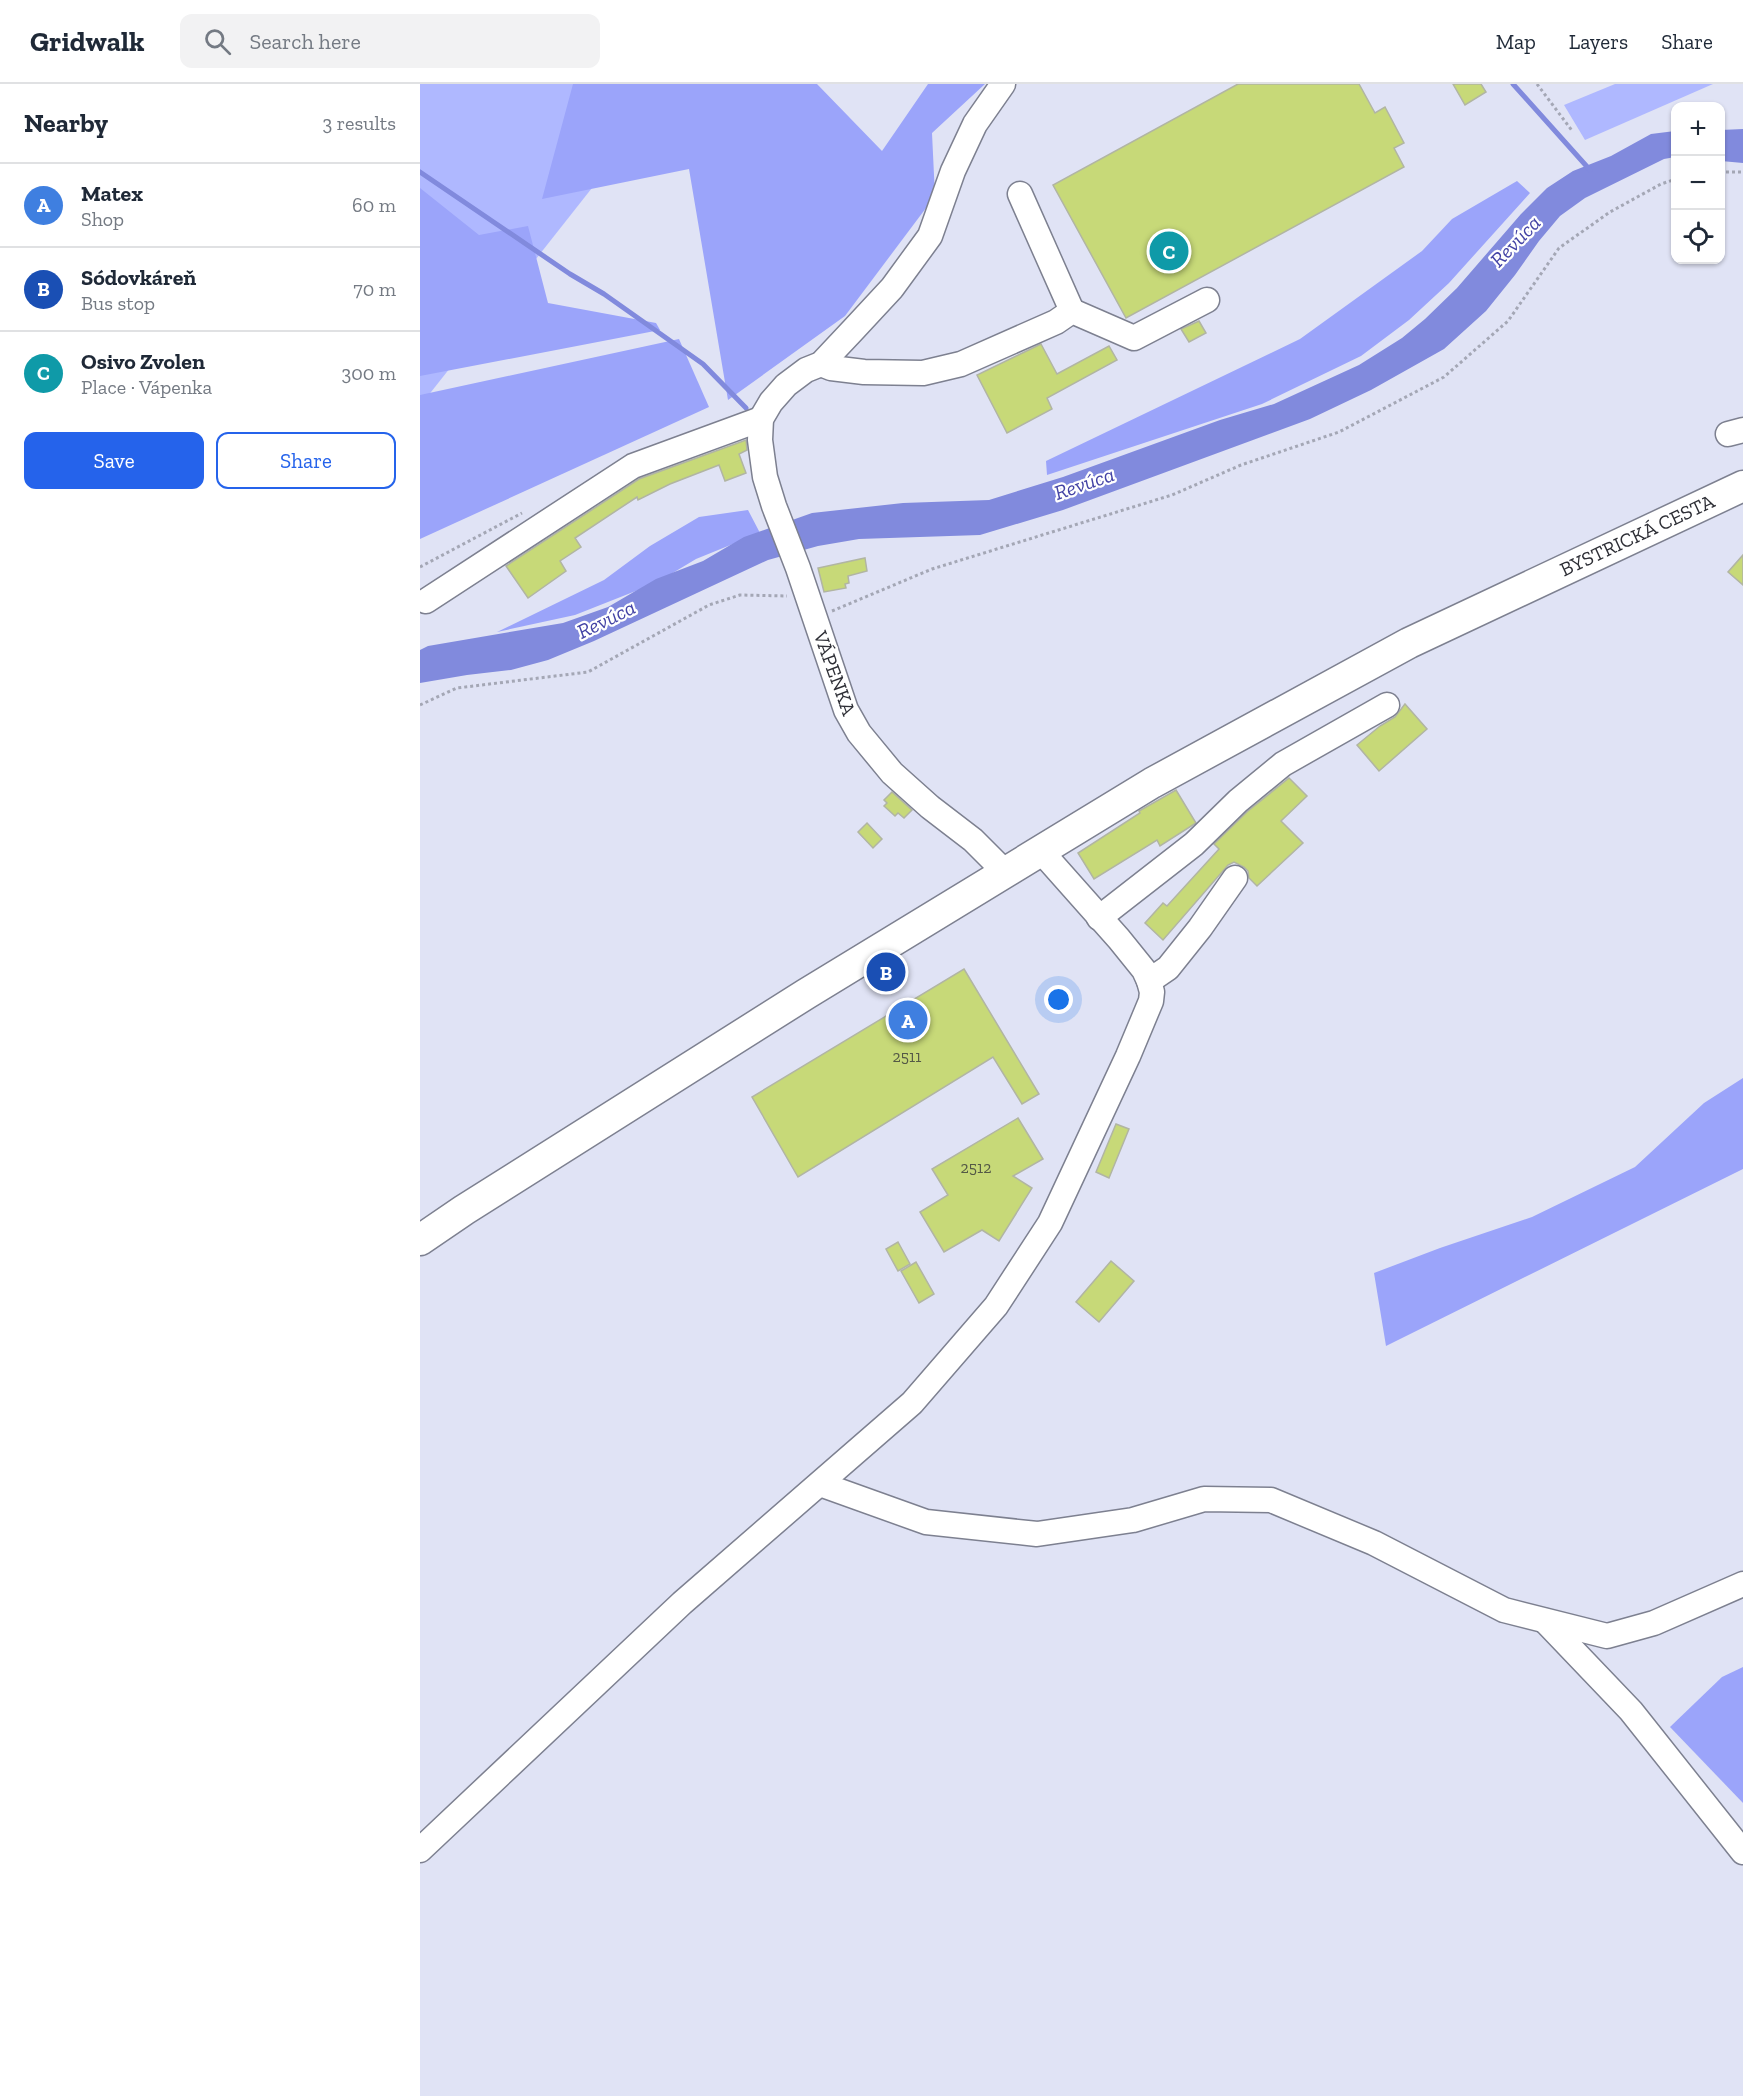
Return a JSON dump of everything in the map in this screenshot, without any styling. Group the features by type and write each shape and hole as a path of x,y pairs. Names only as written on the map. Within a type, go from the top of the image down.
{"main road":[{"name":"BYSTRICKÁ CESTA","path":"420,1240 806,994 1152,783 1409,643 1743,486"}],"street":[{"path":"426,601 633,466 761,419 771,402 786,385 806,370 821,364 892,288 930,236 953,171 975,124 1003,84"},
{"path":"1020,194 1072,311 1134,338 1207,300"},
{"path":"821,364 831,368 864,372 923,374 961,364 1056,322 1072,311"},
{"name":"VÁPENKA","path":"761,419 760,440 765,477 846,710 859,733 892,773 930,807 973,840 1005,872"},
{"path":"1099,918 1194,844 1238,801 1283,764 1387,705"},
{"path":"420,1850 682,1603 912,1403 996,1306 1050,1223 1128,1056 1151,1001 1152,992 1144,970 1040,850"},
{"path":"1149,981 1168,969 1235,878"},
{"path":"820,1484 926,1522 1037,1534 1133,1520 1204,1499 1271,1500 1374,1543 1504,1610 1607,1636 1654,1623 1743,1584"},
{"path":"1545,1620 1631,1711 1743,1852"}],"path":[{"path":"1537,84 1573,132"},
{"path":"1725,172 1743,172"},
{"path":"420,705 457,688 588,672 709,605 740,594 810,607 853,604 932,569 1172,495 1241,465 1339,432 1444,377 1508,321 1559,248 1610,212 1671,181"}],"shaded area":[{"path":"420,84 674,84 420,406"},
{"path":"573,84 817,84 882,151 928,84 985,84 932,133 935,196 845,316 728,400 689,169 542,199"},
{"path":"1615,84 1713,84 1585,140 1564,105"},
{"path":"1517,181 1530,193 1449,283 1409,320 1361,356 1262,404 1047,475 1046,461 1300,339 1422,251 1452,219"},
{"path":"420,188 479,235 528,226 548,303 656,323 660,330 420,376"},
{"path":"679,339 709,407 420,539 420,395"},
{"path":"748,510 760,533 696,559 656,583 575,615 497,632 604,580 650,546 699,517"},
{"path":"1743,1078 1743,1169 1386,1346 1374,1273 1532,1217 1635,1167 1704,1103"},
{"path":"1743,1667 1743,1803 1670,1727 1722,1677"}],"water":[{"path":"1743,129 1743,163 1725,161 1725,130"},
{"name":"Revúca","path":"1671,132 1671,158 1664,159 1585,198 1560,216 1486,311 1444,349 1371,390 1310,419 1063,510 980,535 859,539 818,546 768,560 548,660 511,670 420,683 420,650 428,646 563,623 608,607 656,579 703,561 744,537 812,513 903,503 989,500 1063,477 1220,420 1274,404 1359,365 1402,338 1457,288 1521,214 1547,188 1573,171 1611,156 1651,134"}],"building":[{"path":"1238,84 1359,84 1375,113 1385,107 1404,143 1394,148 1404,167 1126,318 1053,185"},
{"path":"1453,84 1481,84 1486,92 1465,105"},
{"path":"1199,321 1206,333 1189,342 1181,329"},
{"path":"1041,344 1057,374 1109,346 1117,360 1047,398 1052,409 1007,433 977,375"},
{"path":"746,440 747,450 739,454 746,473 725,481 719,465 670,484 638,500 637,497 575,538 581,547 560,561 566,571 528,598 506,566 639,479"},
{"path":"1743,555 1743,585 1728,572"},
{"path":"865,558 867,571 848,576 849,583 845,584 846,588 824,592 818,568"},
{"path":"1405,704 1427,729 1379,771 1357,745 1395,717"},
{"path":"1289,778 1307,796 1281,821 1303,843 1257,886 1249,878 1248,871 1244,867 1234,862 1228,865 1163,940 1145,923 1163,903 1167,906 1219,849 1214,844 1248,811"},
{"path":"1176,790 1196,823 1160,846 1157,840 1094,879 1078,853 1140,813 1139,811"},
{"path":"892,792 912,810 904,818 898,813 895,816 884,806 887,803 884,800"},
{"path":"867,823 882,839 873,848 858,832"},
{"path":"964,969 1039,1094 1022,1104 993,1057 798,1177 752,1097"},
{"path":"1018,1118 1043,1159 1013,1176 1032,1188 999,1241 982,1230 944,1252 920,1212 948,1195 932,1169"},
{"path":"1116,1124 1129,1129 1109,1178 1096,1172"},
{"path":"898,1242 910,1264 898,1271 886,1249"},
{"path":"1111,1261 1134,1281 1099,1322 1076,1302"},
{"path":"916,1262 934,1294 919,1303 901,1271"}],"waterway":[{"path":"1513,84 1590,170"},
{"path":"420,172 570,274 604,294 703,364 746,408"}],"place":[{"name":"Osivo Zvolen","path":"1169,251"},
{"name":"Sódovkáreň","path":"886,972"},
{"name":"Matex","path":"908,1020"}]}
